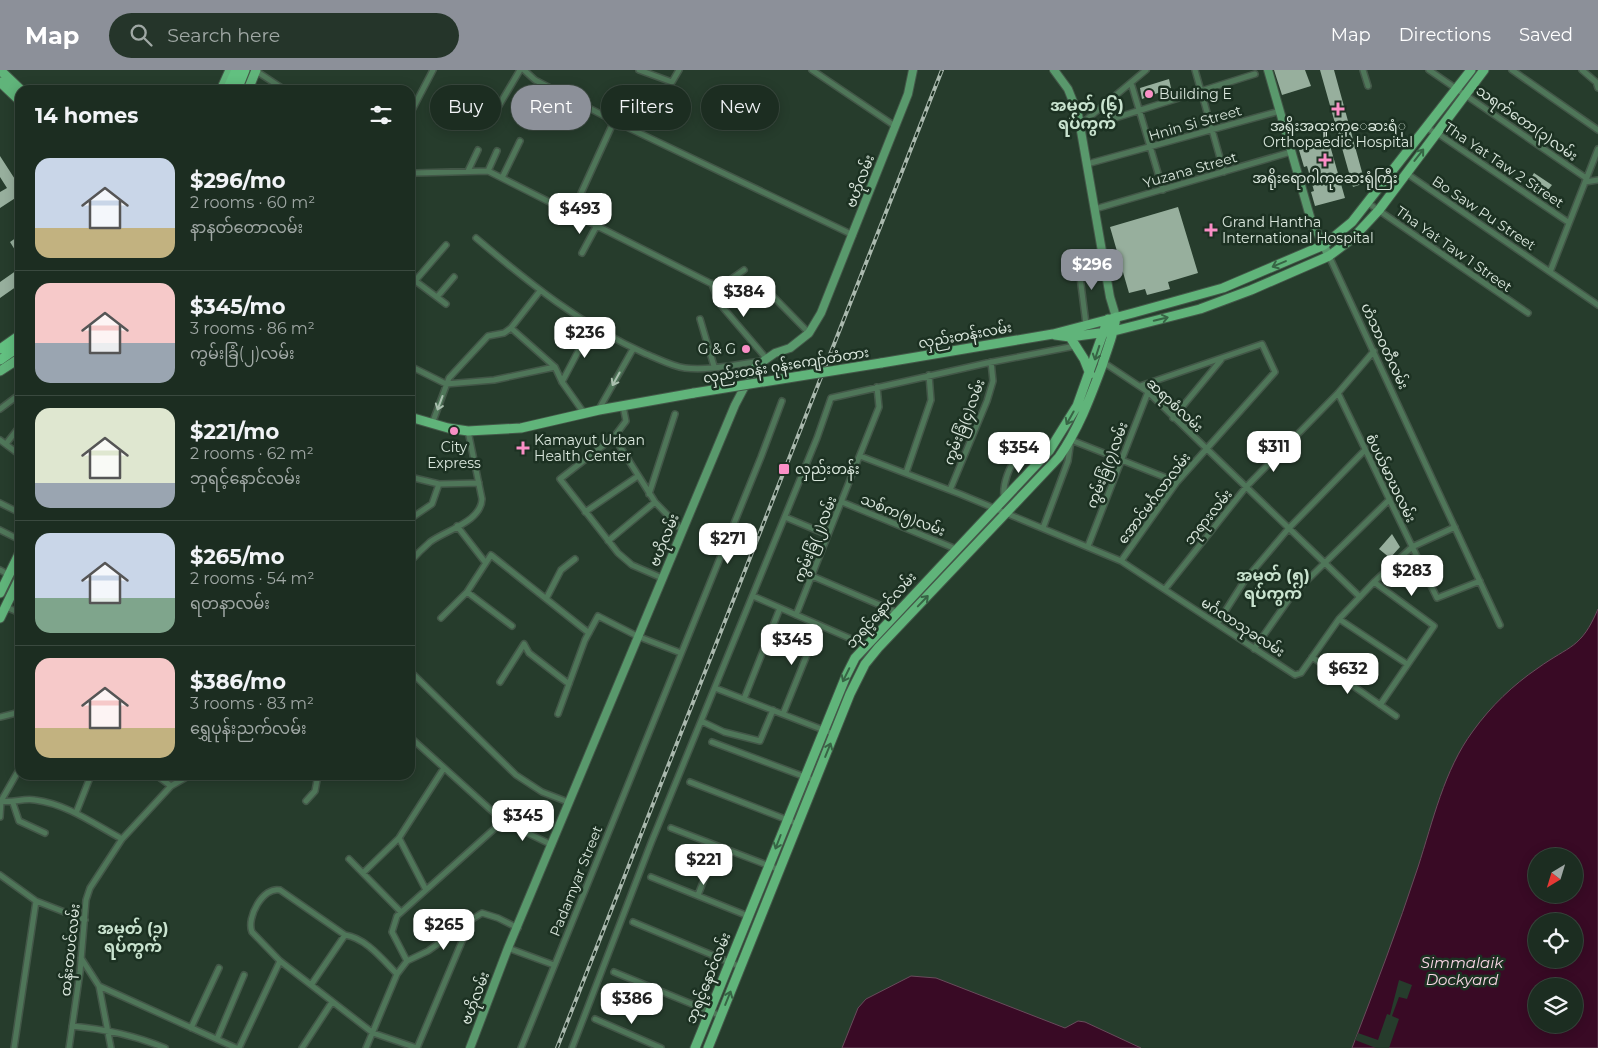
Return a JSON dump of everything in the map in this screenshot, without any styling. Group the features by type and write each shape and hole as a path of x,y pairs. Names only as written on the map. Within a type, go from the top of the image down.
{"highway":[{"path":"229,85 236,70"},
{"path":"239,85 245,70"},
{"path":"0,349 15,338"},
{"path":"0,360 15,350"}],"main road":[{"path":"0,70 16,85"},
{"path":"223,85 230,70"},
{"path":"250,85 256,70"},
{"name":"ဗဟိုလမ်း","path":"470,1048 508,948 518,928 568,802 734,405 754,367 764,359 790,348 809,333 821,313 908,94 913,70"},
{"path":"1054,70 1068,89 1078,114 1112,318 1222,288 1324,245 1352,222 1368,203 1471,70"},
{"name":"ဟံသာဝတီလမ်း","path":"1268,70 1311,220 1329,256"},
{"name":"လှည်းတန်းလမ်း","path":"1052,334 1070,337 1114,331 1200,309 1251,290 1329,256 1353,238 1378,210 1484,70"},
{"path":"0,82 15,96"},
{"name":"လှည်းတန်းလမ်း","path":"881,364 1052,334 1112,318"},
{"name":"ဘုရင့်နောင်လမ်း","path":"709,1046 834,734 865,664 1059,457 1071,440 1087,408 1114,331 1112,318"},
{"name":"ဘုရင့်နောင်လမ်း","path":"696,1044 846,676 865,645 1049,451 1077,406 1104,332 1112,318"},
{"path":"0,344 15,334"},
{"path":"1070,337 1090,374"},
{"path":"0,371 15,361"},
{"name":"လှည်းတန်း ဂုန်းကျော်တံတား","path":"468,431 522,428 599,410 694,393 881,364"},
{"path":"415,418 432,424 468,431"},
{"path":"958,546 969,552"},
{"path":"0,593 15,562"},
{"path":"927,579 936,587"},
{"path":"0,618 15,588"},
{"path":"894,614 901,624"}],"street":[{"path":"256,70 278,85"},
{"path":"415,104 433,70"},
{"path":"501,102 520,70"},
{"path":"524,70 535,80 601,113"},
{"path":"640,70 672,82 679,70"},
{"path":"812,70 895,126"},
{"path":"1080,125 1146,70"},
{"path":"1195,70 1224,172"},
{"path":"1363,70 1368,86"},
{"name":"သရက်တော(၃)လမ်း","path":"1429,70 1466,94 1586,180"},
{"path":"1512,70 1598,130"},
{"path":"1582,70 1596,82 1598,88"},
{"path":"1090,126 1254,74"},
{"path":"1132,86 1163,190"},
{"name":"Hnin Si Street","path":"1087,164 1280,111"},
{"name":"Tha Yat Taw 2 Street","path":"1426,128 1437,133 1568,222"},
{"path":"572,213 609,130"},
{"path":"635,130 853,235"},
{"path":"502,178 520,141"},
{"path":"1550,272 1598,149"},
{"path":"468,171 478,150"},
{"path":"488,171 497,151"},
{"name":"Yuzana Street","path":"1095,209 1291,152"},
{"path":"415,173 488,171 712,284 727,282 744,270"},
{"name":"Bo Saw Pu Street","path":"1406,173 1598,305"},
{"path":"1586,180 1598,180"},
{"name":"Tha Yat Taw 1 Street","path":"1368,203 1528,313"},
{"path":"582,252 596,227"},
{"path":"476,238 540,291 591,327 633,349 675,366 687,368 764,359"},
{"path":"446,245 415,281 446,304"},
{"name":"ဟံသာဝတီလမ်း","path":"1329,256 1500,625"},
{"path":"1078,261 1086,324"},
{"path":"437,298 454,277"},
{"path":"712,284 719,303 764,359"},
{"path":"762,285 809,333"},
{"path":"432,424 446,384 488,336 504,333 511,328 540,291"},
{"path":"700,319 714,366"},
{"path":"562,382 591,327"},
{"path":"511,328 555,367 562,382 585,414"},
{"name":"အောင်မင်္ဂလာလမ်း","path":"1121,561 1177,482 1275,372 1262,344 1221,359"},
{"name":"ကွမ်းခြံ(၄)လမ်း","path":"785,517 831,398 991,362 1076,346"},
{"path":"599,410 633,349"},
{"name":"ဘုရားလမ်း","path":"1164,589 1246,487 1338,394 1374,351"},
{"path":"1140,386 1221,359"},
{"path":"1173,418 1221,359"},
{"name":"ကွမ်းခြံ(၄)လမ်း","path":"950,490 989,394 993,381 991,362"},
{"name":"ဆရာစံလမ်း","path":"1103,362 1148,392 1360,597"},
{"path":"415,368 446,384 494,380 555,367"},
{"path":"906,473 931,400 929,376"},
{"name":"ကွမ်းခြံ(၂)လမ်း","path":"796,615 879,407 877,387"},
{"name":"ကွမ်းခြံ(၇)လမ်း","path":"1088,546 1148,392"},
{"name":"စံပယ်မာဃလမ်း","path":"1338,394 1437,599 1480,581"},
{"path":"0,409 15,398"},
{"name":"Padamyar Street","path":"521,1048 651,723 765,448 782,401"},
{"path":"623,406 626,421 614,437 560,478 618,553 632,565 662,578"},
{"path":"649,494 675,414"},
{"path":"415,557 430,542 473,516 481,507 482,499 468,431"},
{"path":"6,444 15,432"},
{"path":"614,437 649,494 682,530"},
{"path":"0,440 15,450"},
{"path":"1043,528 1068,461 1071,440 1177,482"},
{"path":"1004,499 1003,488 1007,474 1022,446"},
{"path":"1217,624 1245,580 1290,528 1366,450"},
{"name":"မင်္ဂလာသုခလမ်း","path":"860,456 1008,513 1121,561 1295,675 1301,673 1340,619 1374,582 1412,547 1455,527"},
{"path":"585,512 638,476"},
{"path":"415,478 438,484 479,483"},
{"path":"415,516 432,504 438,484"},
{"path":"1254,648 1292,595 1324,561 1389,500"},
{"path":"608,541 655,502"},
{"name":"သစ်က(၅)လမ်း","path":"842,502 958,546"},
{"path":"0,503 15,511"},
{"path":"572,1048 785,517 828,535"},
{"path":"457,526 485,562"},
{"path":"0,530 15,538"},
{"path":"441,618 467,592 491,555 589,633"},
{"path":"546,599 561,570 575,559"},
{"path":"0,570 9,575"},
{"path":"812,576 894,614"},
{"path":"1374,582 1433,624 1433,628 1380,705"},
{"path":"467,592 512,626"},
{"path":"753,596 865,645"},
{"path":"6,607 15,611"},
{"path":"744,699 780,608"},
{"path":"558,714 589,633 598,616 637,636 681,653"},
{"path":"1340,619 1407,664"},
{"path":"783,714 819,625"},
{"path":"500,682 524,644 529,653 569,684"},
{"path":"1312,658 1396,716"},
{"path":"415,676 516,776 542,792 568,802"},
{"path":"715,688 834,734"},
{"path":"702,721 724,732 760,741 773,710"},
{"path":"0,717 15,713"},
{"path":"415,742 503,821 552,844"},
{"path":"712,742 816,781"},
{"path":"363,873 399,838 444,768"},
{"path":"0,817 0,801 15,776"},
{"path":"76,814 89,780"},
{"path":"163,780 171,786"},
{"name":"ထန်းတပင်လမ်း","path":"69,1048 90,888 122,838 171,786 181,780"},
{"path":"306,801 315,791 317,780"},
{"path":"690,782 798,824"},
{"path":"0,801 13,803 32,800 51,803 122,838"},
{"path":"13,803 19,821 45,834"},
{"path":"406,961 392,932 401,912 503,821"},
{"path":"671,828 780,870"},
{"path":"399,838 426,890"},
{"path":"698,895 718,846"},
{"path":"349,860 401,912"},
{"path":"0,875 36,901 85,920"},
{"path":"651,876 748,916"},
{"path":"397,974 354,936 345,935 280,890 271,891 257,905 250,927 252,932 280,961 373,1033 417,1048 471,920"},
{"path":"14,1048 36,901"},
{"path":"366,1048 397,974 406,961 428,951 482,913 498,918 518,928"},
{"path":"632,922 741,967"},
{"path":"311,985 345,935"},
{"path":"508,948 554,965"},
{"path":"81,958 100,986 111,1048"},
{"path":"100,986 237,1048 280,961"},
{"path":"191,1028 219,968"},
{"path":"614,972 721,1016"},
{"path":"217,1039 244,975"},
{"path":"302,1048 332,1002"},
{"path":"595,1019 661,1048"},
{"path":"72,1026 107,1029 140,1038 165,1048"},
{"path":"696,1044 709,1046"}],"water":[{"name":"Simmalaik Dockyard","path":"1598,609 1598,1048 1352,1048 1402,913 1440,796 1463,746 1487,713 1503,696 1529,675 1574,645 1586,632"},
{"path":"911,976 936,978 1065,1028 1078,1021 1085,1022 1141,1048 842,1048 858,1008 866,999"}],"pier":[{"path":"1399,980 1412,985 1407,999 1399,997 1392,1016 1399,1019 1389,1048 1376,1048 1355,1040 1358,1033 1378,1040 1387,1014 1390,1015"}],"building":[{"path":"1274,70 1305,70 1311,86 1282,95"},
{"name":"အရိုးအထူးကုေဆးရံု Orthopaedic Hospital","path":"1320,70 1334,70 1365,183 1353,187"},
{"name":"Building E","path":"1169,79 1171,88 1142,99 1140,88"},
{"path":"1329,142 1345,198 1315,206 1311,192 1314,191 1307,166 1304,167 1299,150"},
{"path":"0,156 15,179 15,198 0,208 0,192 7,188 0,177"},
{"path":"1534,173 1552,185 1543,196 1527,185"},
{"name":"Grand Hantha International Hospital","path":"1178,207 1198,273 1168,282 1170,289 1147,295 1145,289 1129,293 1110,227"},
{"path":"15,238 15,250 10,242"},
{"path":"15,272 15,288 0,298 0,282"},
{"path":"1392,534 1400,547 1390,558 1379,549"}],"railway":[{"path":"557,1048 942,70"}],"place":[{"name":"Building E","path":"1149,94"},
{"name":"အရိုးအထူးကုေဆးရံု Orthopaedic Hospital","path":"1338,109"},
{"name":"အရိုးရောဂါကုဆေးရုံကြီး","path":"1325,160"},
{"name":"Grand Hantha International Hospital","path":"1211,230"},
{"name":"G & G","path":"746,349"},
{"name":"City Express","path":"454,431"},
{"name":"Kamayut Urban Health Center","path":"523,448"},
{"name":"လှည်းတန်း","path":"784,469"}],"district":[{"name":"အမှတ် (၆) ရပ်ကွက်","path":"1087,114"},
{"name":"အမှတ် (၅) ရပ်ကွက်","path":"1273,584"},
{"name":"အမှတ် (၁) ရပ်ကွက်","path":"133,937"}]}
